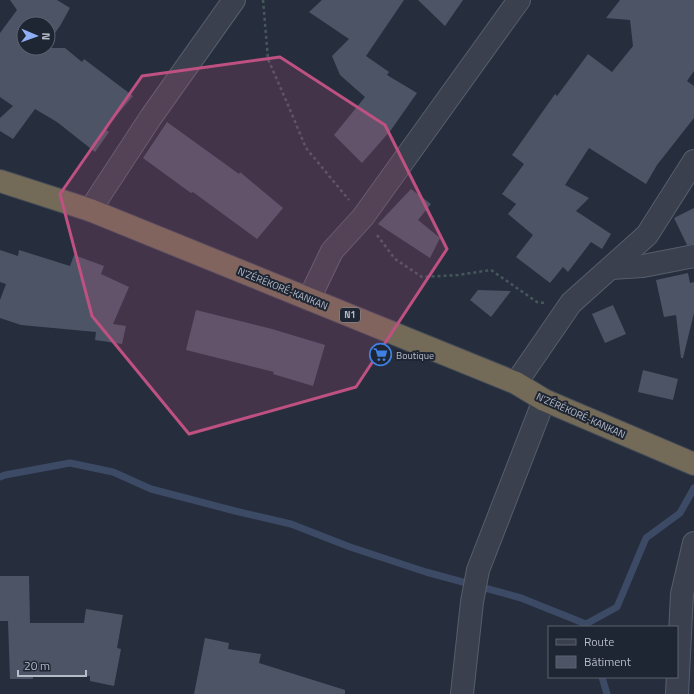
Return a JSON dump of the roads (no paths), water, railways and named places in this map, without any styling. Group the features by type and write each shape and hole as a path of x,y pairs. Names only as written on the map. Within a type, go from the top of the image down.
{"highway":[{"name":"N'ZÉRÉKORÉ-KANKAN","path":"0,181 90,210 516,383 544,400 694,464"}],"street":[{"path":"90,210 151,117 234,0"},
{"path":"309,299 332,251 363,217 519,0"},
{"path":"516,383 571,304 647,235 694,161"},
{"path":"611,268 643,266 694,256"},
{"path":"462,694 472,602 478,570 544,400"},
{"path":"678,661 682,594 694,543"},
{"path":"676,694 677,678"}],"waterway":[{"path":"0,477 70,463 113,472 151,489 291,524 350,547 426,572 521,598 586,624 617,607 646,538 680,513 694,488"},
{"path":"602,678 607,694"}],"place":[{"name":"Boutique","path":"381,355"}]}
